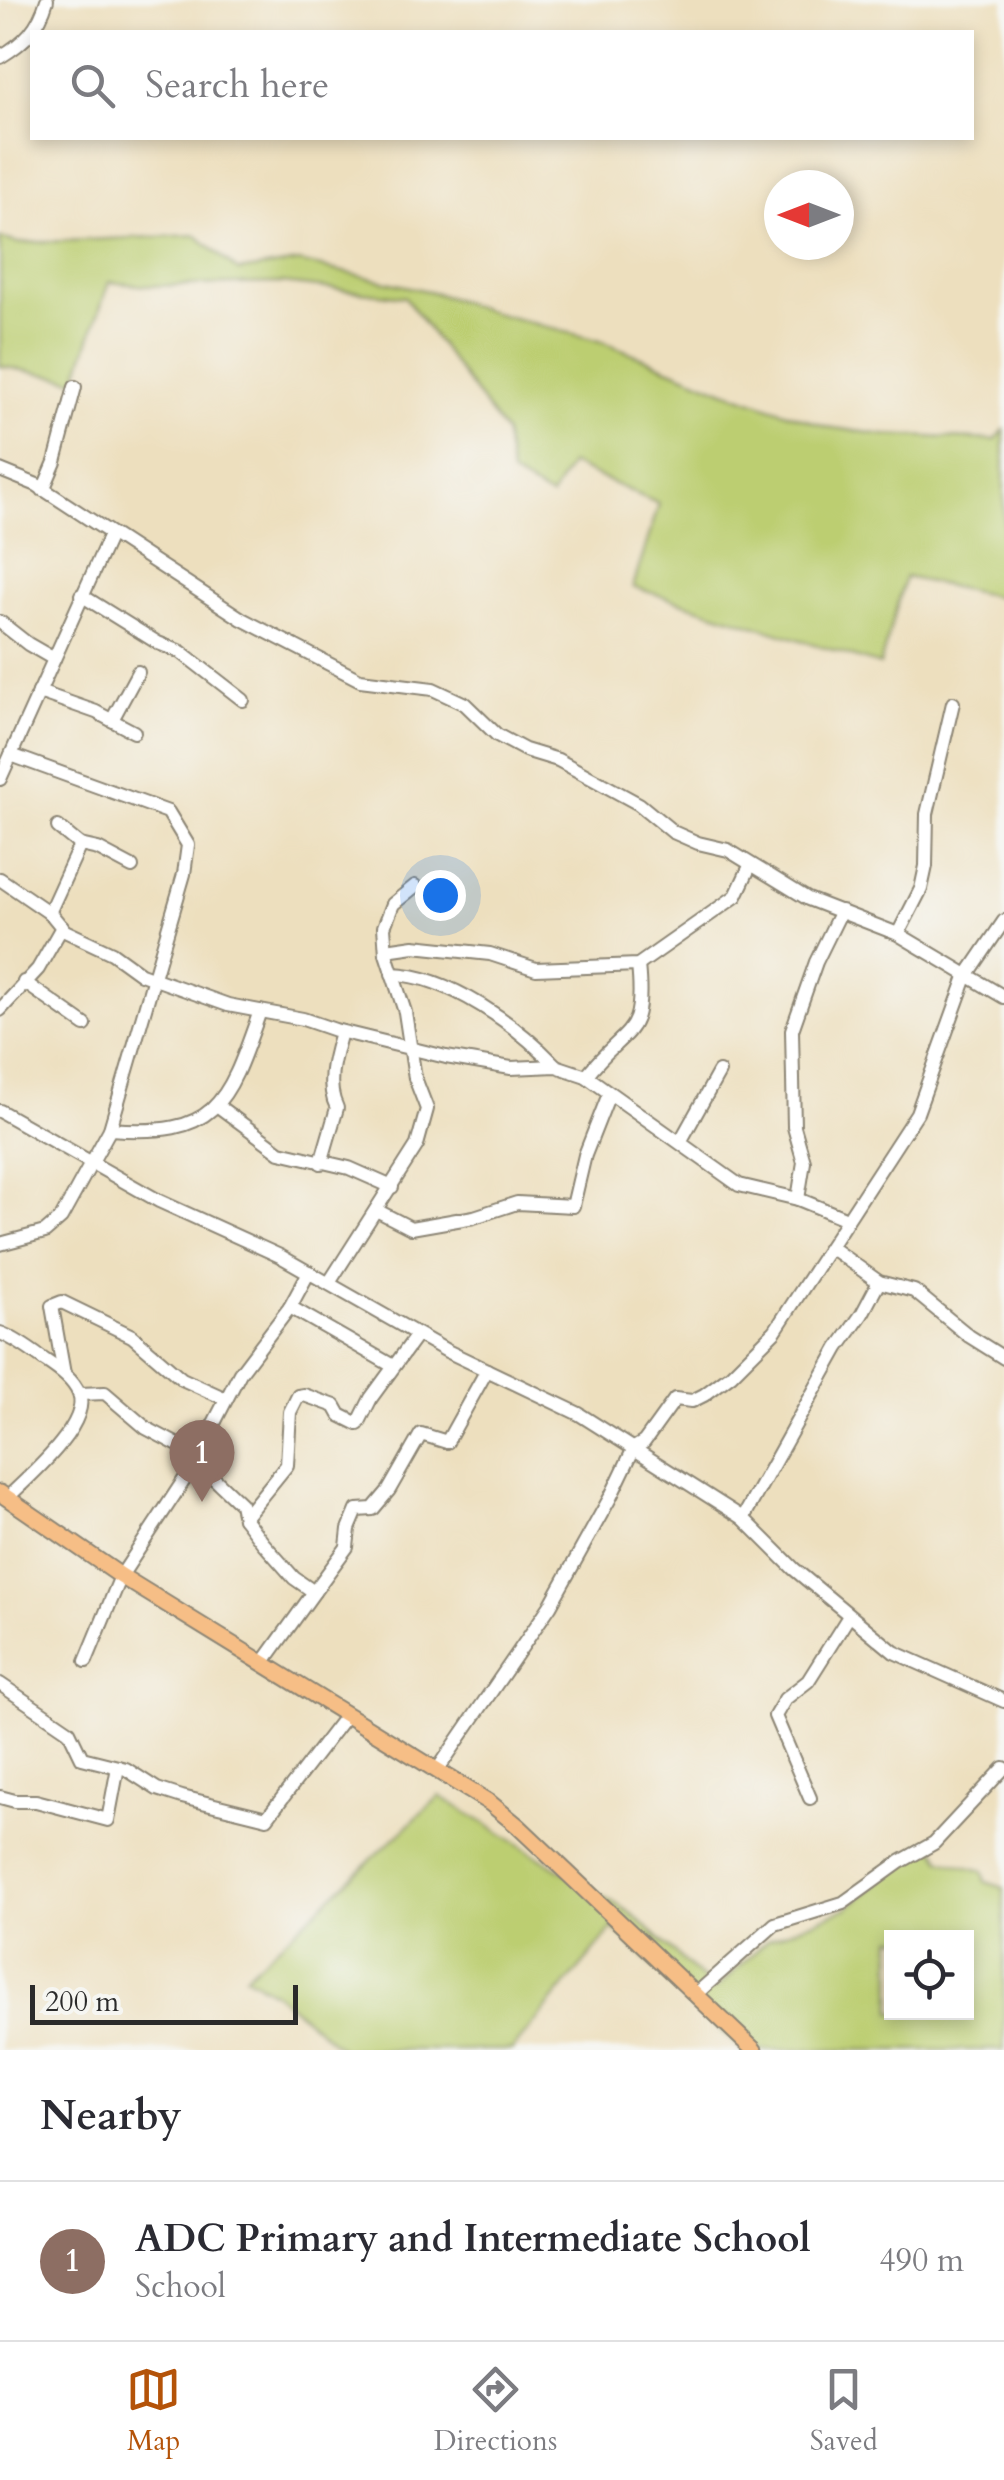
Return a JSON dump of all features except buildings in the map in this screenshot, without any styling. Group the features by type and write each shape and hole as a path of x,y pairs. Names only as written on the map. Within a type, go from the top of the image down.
{"main road":[{"path":"4,1496 121,1576 461,1783 518,1826 754,2050"}],"street":[{"path":"34,30 47,0"},
{"path":"0,57 30,35"},
{"path":"43,490 76,387"},
{"path":"0,470 43,490 242,619 360,680 433,688 464,704 497,735 525,750 558,760 639,804 673,832 728,850 808,898 898,934 1004,997"},
{"path":"0,778 110,535"},
{"path":"81,594 181,652 243,700"},
{"path":"0,622 54,658"},
{"path":"112,720 138,672"},
{"path":"39,692 134,732"},
{"path":"898,934 921,889 926,866 927,814 953,703"},
{"path":"3,1239 45,1232 61,1218 110,1128 184,874 188,844 168,812 11,754"},
{"path":"58,827 80,845 98,849 132,867"},
{"path":"49,912 80,845"},
{"path":"386,950 414,946 490,954 536,969 638,965 736,896 750,866"},
{"path":"0,879 49,912 62,927 155,978 228,1006 303,1019 410,1050 512,1068 556,1066 586,1076 739,1185 798,1199 847,1219"},
{"path":"329,1283 417,1145 427,1109 416,1078 384,927 393,904 415,886"},
{"path":"798,1199 804,1162 794,1127 792,1030 816,962 840,912"},
{"path":"438,1769 550,1606 634,1448 644,1442 674,1399 692,1401 704,1394 731,1375 775,1331 917,1112 966,976 1004,921"},
{"path":"0,1010 38,969 62,927"},
{"path":"586,1076 636,1023 641,996 638,965"},
{"path":"392,974 438,985 495,1014 525,1035 556,1066"},
{"path":"24,982 85,1025"},
{"path":"110,1128 190,1125 218,1106 237,1077 260,1011"},
{"path":"321,1163 337,1108 332,1096 332,1068 341,1032"},
{"path":"680,1142 719,1072"},
{"path":"376,1210 410,1228 474,1217 516,1202 573,1206 584,1154 609,1094"},
{"path":"218,1106 280,1152 349,1168 392,1187"},
{"path":"0,1112 175,1209 309,1272 417,1335 579,1414 743,1518 794,1569 894,1652 1004,1701"},
{"path":"830,1247 879,1282 914,1291 969,1336 1004,1358"},
{"path":"86,1661 121,1576 197,1455 240,1372 290,1306 309,1272"},
{"path":"743,1518 879,1282"},
{"path":"64,1374 52,1306 62,1302 132,1336 182,1380 226,1399"},
{"path":"290,1306 393,1366"},
{"path":"0,1333 64,1374 80,1394 80,1416 54,1450 4,1496"},
{"path":"244,1518 287,1465 290,1412 298,1396 304,1394 335,1406 340,1416 358,1424 417,1335"},
{"path":"263,1663 348,1546 348,1528 357,1510 373,1509 389,1490 422,1434 448,1442 487,1370"},
{"path":"80,1394 105,1393 146,1428 197,1455 204,1469 241,1504 244,1518 294,1578 314,1592"},
{"path":"810,1798 775,1716 785,1699 808,1681 849,1616"},
{"path":"0,1684 69,1731 82,1758 118,1767 157,1789 267,1818 347,1714"},
{"path":"0,1797 16,1802 36,1800 108,1820 118,1767"},
{"path":"696,1994 775,1924 843,1904 900,1862 934,1843 1004,1768"}],"green space":[{"path":"196,235 238,271 299,262 432,292 604,342 827,427 885,435 995,440 1004,430 1004,598 905,577 880,665 633,587 659,504 570,464 551,497 511,474 504,432 405,297 282,283 148,286 109,282 76,380 0,366 0,238 18,243"},
{"path":"440,1796 632,1914 715,1990 768,1939 848,1908 897,1866 933,1846 942,1860 983,1871 986,1882 1004,1888 1004,2050 742,2050 613,1928 512,2050 343,2050 275,1993 245,1976"}],"place":[{"name":"ADC Primary and Intermediate School","path":"202,1502"}]}
